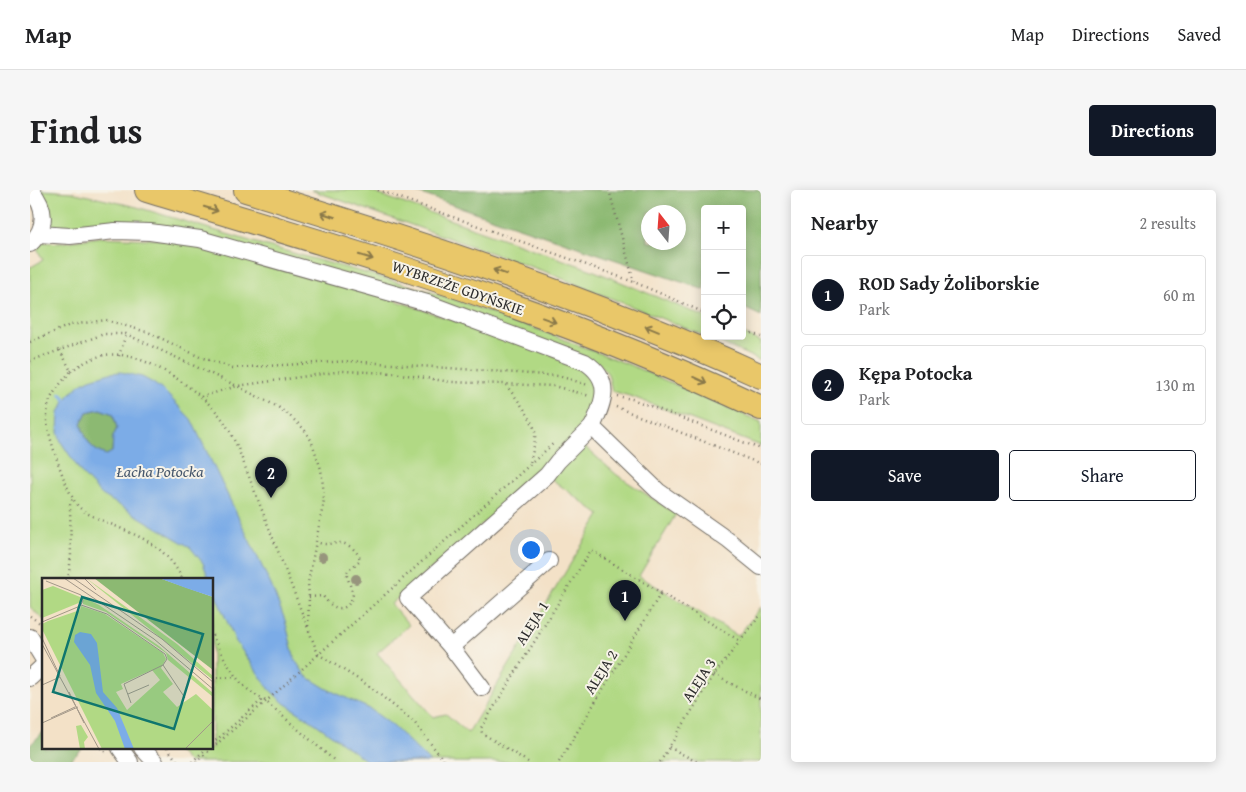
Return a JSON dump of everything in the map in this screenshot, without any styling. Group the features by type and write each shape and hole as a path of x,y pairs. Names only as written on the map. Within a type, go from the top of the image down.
{"highway":[{"name":"WYBRZEŻE GDYŃSKIE","path":"147,190 404,268 495,300 586,333 679,371 761,408"},
{"name":"WYBRZEŻE GDYŃSKIE","path":"246,190 407,241 542,287 677,340 761,376"}],"street":[{"path":"31,190 40,202 43,221 34,239"},
{"path":"34,239 130,231 200,239 427,303 571,355 593,368 601,378 604,396 592,427 547,474 408,598 451,647 482,688"},
{"path":"592,427 658,491 729,540 761,567"},
{"path":"451,647 549,561"},
{"path":"30,637 42,659"},
{"path":"30,654 42,662"},
{"path":"30,678 42,665"},
{"path":"121,750 130,762"},
{"path":"144,750 155,762"}],"path":[{"path":"378,190 634,282 701,311"},
{"path":"609,190 634,282"},
{"path":"30,342 70,325 106,320 150,333 200,357 233,368 350,361 559,376 761,464"},
{"path":"746,331 761,338"},
{"path":"30,361 104,334 126,334 238,386 278,407 304,429 311,440 321,469 324,500 308,583 308,631"},
{"path":"119,356 126,334"},
{"path":"60,350 71,371"},
{"path":"182,578 163,551 138,536 88,514 79,508 72,498 55,452 47,423 50,402 54,392 71,371 92,360 106,355 119,356 154,366 172,375 201,397 220,416 237,446 318,654 369,686 414,722 446,762"},
{"path":"201,397 238,386 343,371 394,373 451,382 554,386 604,396 632,399 761,449"},
{"path":"506,384 528,416 535,431 530,465"},
{"path":"214,742 264,700 271,697 556,441"},
{"path":"68,578 71,557 72,498"},
{"path":"309,597 322,596 327,603 336,609 348,604 353,594 346,573 360,560 358,553 345,544 316,542"},
{"name":"ALEJA 1","path":"528,762 482,733 481,728 591,550 661,593"},
{"path":"661,593 740,641"},
{"name":"ALEJA 2","path":"559,762 661,593"},
{"name":"ALEJA 3","path":"660,762 714,675 761,614"},
{"path":"30,616 42,625"},
{"path":"214,638 236,677 249,692 264,700 336,762"},
{"path":"714,675 761,699"},
{"path":"214,678 236,677"},
{"path":"214,746 264,700"},
{"path":"669,747 698,762"},
{"path":"168,750 178,762"},
{"path":"192,762 205,750"},
{"path":"196,762 210,750"}],"green space":[{"path":"40,190 71,192 137,207 453,299 630,365 761,422 761,446 633,397 612,391 608,374 599,363 217,239 50,227"},
{"path":"311,190 366,190 592,270 701,315 701,334 546,272"},
{"path":"409,190 761,190 761,316 746,309 746,205 701,205 701,289"},
{"path":"99,237 174,240 380,295 576,363 594,380 597,401 584,446 617,475 676,514 639,576 738,636 761,607 761,762 188,762 177,750 214,750 214,578 42,578 42,618 30,607 30,266 43,260 37,249 42,242 60,243","holes":["542,472 600,515 468,733 446,714 433,717 377,653 409,625 391,604"]},
{"path":"746,335 761,342 761,361 715,340 746,340"},
{"path":"100,409 113,414 117,428 113,437 112,453 106,455 92,447 81,424 87,412"},
{"path":"42,733 42,750 81,750 69,762 30,762 30,745"}],"water":[{"name":"Łacha Potocka","path":"121,372 142,377 165,392 191,419 271,585 285,620 295,660 306,676 327,689 370,709 393,726 430,762 368,762 284,703 270,690 236,642 214,591 214,578 209,578 203,563 190,547 102,495 82,474 61,442 58,432 59,412 69,395 82,383 90,379","holes":["100,409 113,414 117,428 113,437 112,452 106,455 92,447 81,424 87,412"]}],"waterway":[{"path":"61,394 65,399"}],"place":[{"name":"Kępa Potocka","path":"271,498"},
{"name":"ROD Sady Żoliborskie","path":"625,621"}]}
